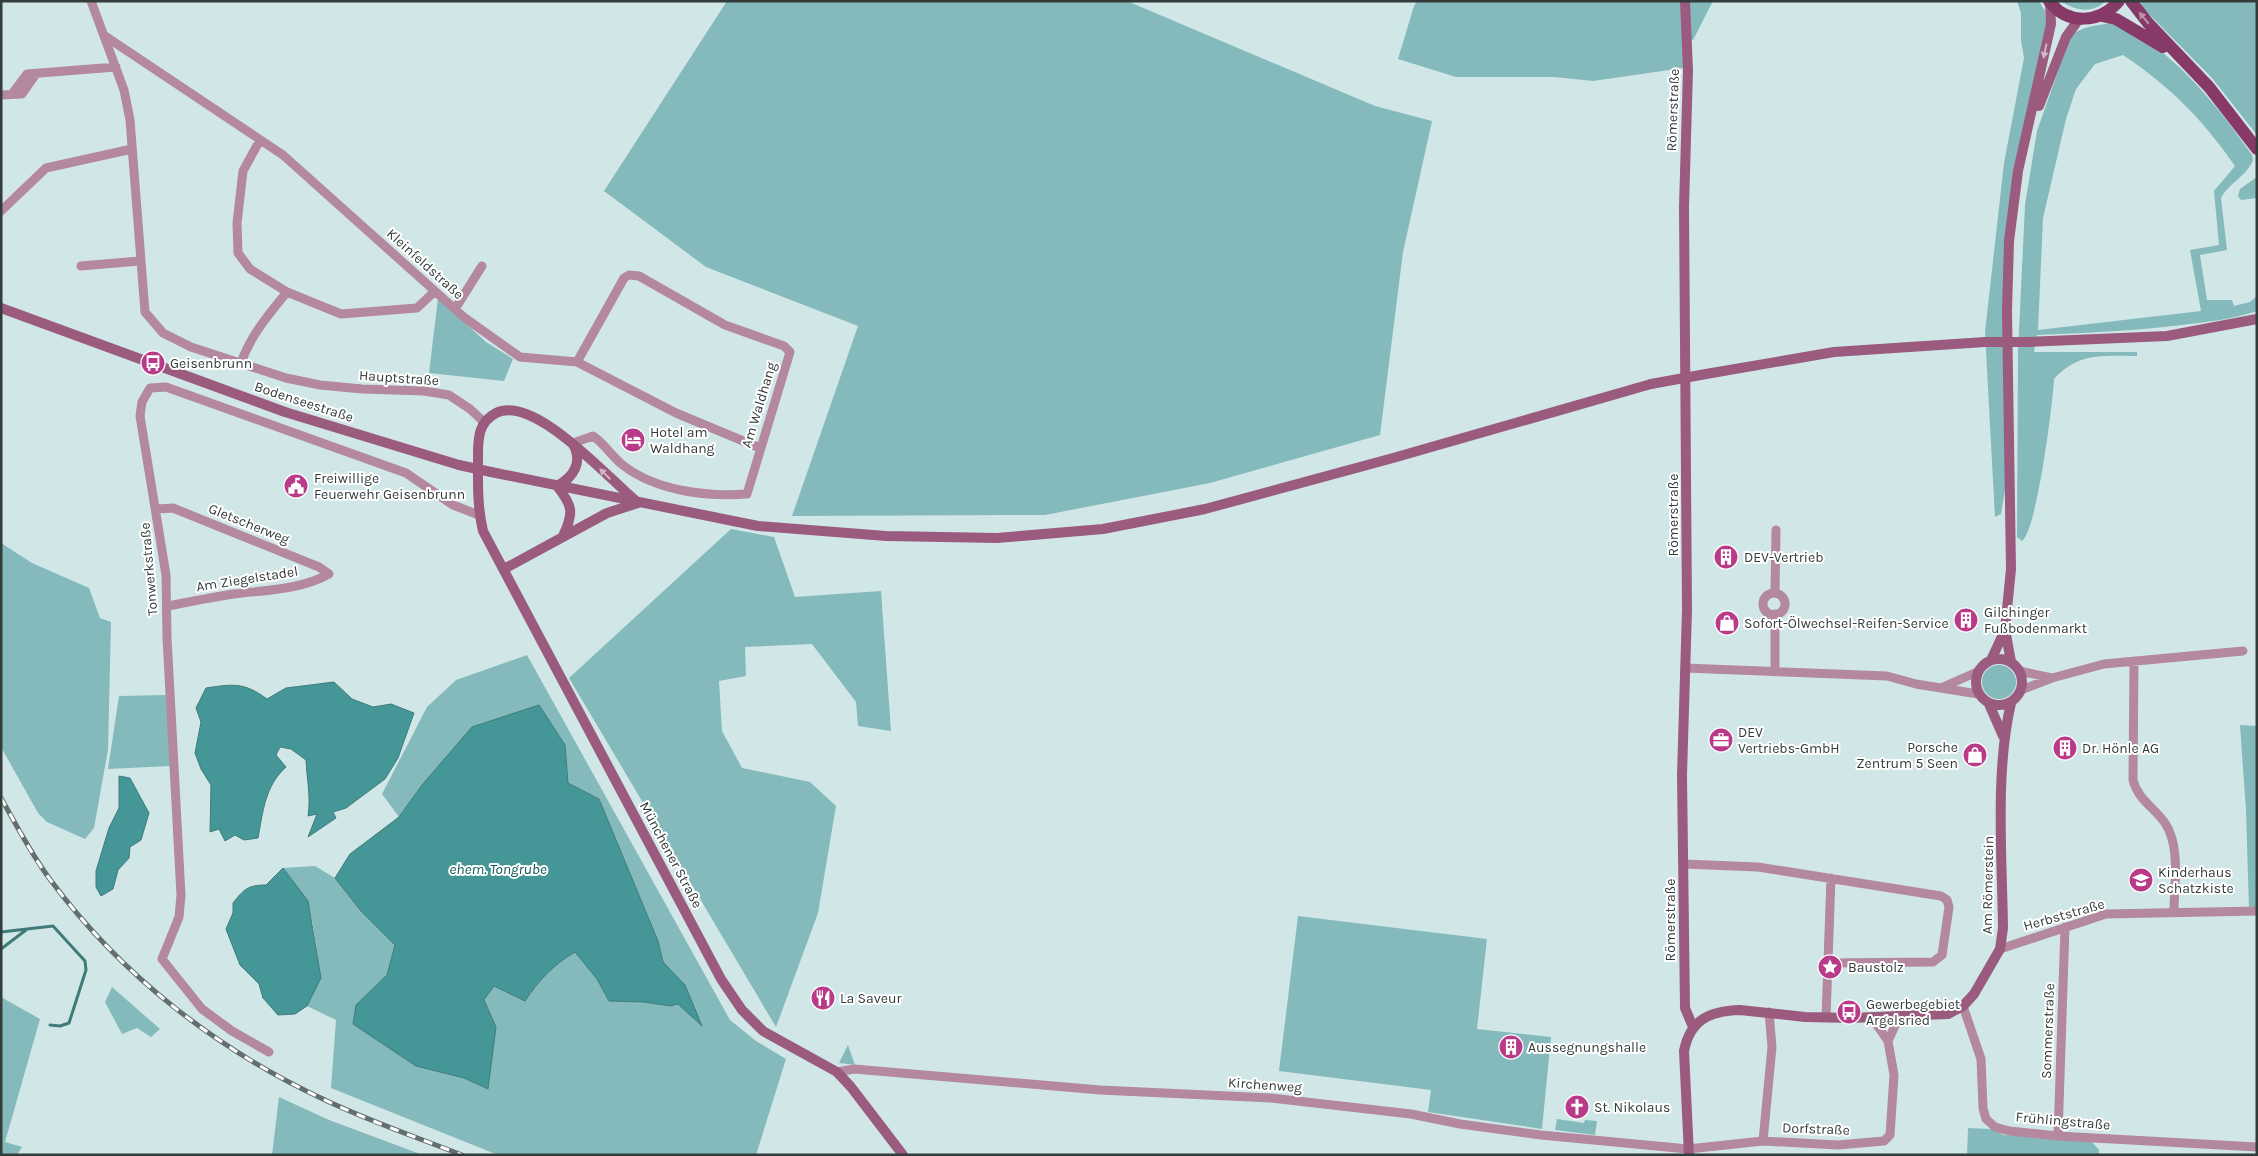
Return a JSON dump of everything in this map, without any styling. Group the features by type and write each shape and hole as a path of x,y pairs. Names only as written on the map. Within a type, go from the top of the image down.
{"main road":[{"path":"2102,16 2119,1"},
{"path":"2131,1 2140,15 2181,60 2209,87 2257,149"},
{"path":"2049,2 2063,14 2079,19 2102,16 2116,19 2138,30 2181,60"}],"street":[{"name":"Hauptstraße","path":"91,1 124,90 130,120 139,261 145,312 163,333 191,347 286,378 320,385 362,389 424,391 449,395 470,409 484,422"},
{"name":"Römerstraße","path":"1685,1 1688,70 1684,207 1687,610 1682,775 1685,1008 1693,1027"},
{"path":"2049,2 2051,24 2029,130 2018,171 2009,241 2007,311 2011,569 2005,629 2011,662 2022,677 2021,690 2052,678 2104,664 2243,651"},
{"path":"2029,130 2066,37 2079,19"},
{"name":"Kleinfeldstraße","path":"105,36 283,156 456,309 520,357 577,362 676,413 760,448"},
{"path":"1,95 12,94 27,74 116,67"},
{"path":"260,140 243,171 237,223 238,253 250,269 287,292 341,314 417,308 435,291"},
{"path":"1,210 46,168 132,149"},
{"path":"81,266 139,261"},
{"path":"456,309 482,266"},
{"name":"Am Waldhang","path":"573,443 593,436 623,465 641,476 670,487 701,494 747,494 790,352 784,346 725,325 639,276 629,275 624,278 577,362"},
{"path":"241,363 245,350 264,319 287,292"},
{"name":"Bodenseestraße","path":"1,308 286,412 459,465 758,526 886,536 997,538 1103,529 1224,504 1651,384 1706,374 1834,352 1985,342 2167,336 2257,319"},
{"name":"Tonwerkstraße","path":"269,1052 232,1031 202,1009 162,959 179,917 181,895 167,638 168,606 166,575 157,509 140,416 142,402 146,392 155,386 166,387 406,473 454,505 479,515"},
{"path":"479,515 478,440 484,422 488,417 500,411 526,413 542,421 573,443 639,503"},
{"path":"563,536 570,520 571,510 569,502 557,486 575,470 578,460 573,443"},
{"path":"504,569 607,513 639,503"},
{"name":"Gletscherweg","path":"157,509 173,508 319,567 329,574"},
{"name":"Münchener Straße","path":"479,515 483,531 721,980 742,1010 763,1030 837,1072 851,1087 903,1155"},
{"path":"1775,593 1776,530"},
{"name":"Am Ziegelstadel","path":"168,606 232,594 278,590 315,581 329,574"},
{"path":"1775,593 1781,596 1784,606 1781,612 1775,614 1766,610 1764,603 1766,597 1775,593"},
{"path":"1775,614 1775,670"},
{"path":"1943,687 1978,672 1991,660 2005,629"},
{"path":"1991,660 1998,659 2011,662"},
{"path":"2134,661 2133,780 2138,794 2164,822 2174,843 2174,912"},
{"path":"1685,668 1775,670 1887,676 1916,684 1978,694 1976,687 1978,672"},
{"path":"2019,671 2052,678"},
{"name":"Am Römerstein","path":"1963,1006 1987,974 2000,949 2003,928 2002,799 2004,737 2011,702 2021,690"},
{"name":"Am Römerstein","path":"1978,694 1989,704 2004,737"},
{"path":"1989,704 2004,705 2011,702"},
{"path":"1684,864 1758,867 1941,896 1947,900 1949,907 1942,955 1938,960 1933,962 1828,963"},
{"path":"1826,1017 1831,878"},
{"name":"Herbststraße","path":"2000,949 2106,914 2257,911"},
{"name":"Sommerstraße","path":"2058,1136 2065,927"},
{"path":"1688,1152 1684,1052 1687,1038 1693,1027 1705,1018 1729,1010 1769,1012 1806,1017 1899,1017 1948,1014 1963,1006"},
{"name":"Frühlingstraße","path":"1963,1006 1981,1059 1982,1108 1986,1119 1995,1127 2009,1131 2058,1136 2257,1146"},
{"name":"Dorfstraße","path":"1763,1141 1772,1047 1769,1012"},
{"path":"1888,1041 1899,1017"},
{"name":"Dorfstraße","path":"1688,1152 1763,1141 1838,1146 1888,1139 1894,1075 1888,1041 1872,1018"},
{"name":"Kirchenweg","path":"837,1072 854,1069 1100,1090 1271,1098 1411,1114 1460,1124 1688,1152"}],"shaded area":[{"path":"727,1 1127,1 1375,106 1432,121 1403,252 1380,435 1210,483 1045,515 792,516 858,326 706,267 604,191"},
{"path":"1417,1 1713,1 1693,40 1685,37 1683,68 1593,81 1554,77 1456,77 1398,59"},
{"path":"2017,1 2039,1 2045,11 2047,22 2007,243 2005,490 2001,514 1995,517 1985,332 2004,163 2024,58 2021,40 2021,13"},
{"path":"2061,1 2106,1 2095,8 2083,10"},
{"path":"2140,1 2257,1 2257,135 2212,78 2143,8"},
{"path":"2110,23 2132,32 2172,60 2208,97 2252,155 2253,160 2247,171 2221,198 2227,250 2200,255 2207,300 2232,300 2234,306 2250,302 2257,296 2257,311 2220,320 2164,327 2110,332 2037,335 2034,352 2137,352 2137,356 2092,357 2073,364 2054,379 2051,413 2038,491 2028,532 2022,541 2017,537 2018,352 2025,205 2037,131 2070,37 2084,29","holes":["2123,55 2185,105 2211,134 2235,166 2214,191 2219,245 2190,250 2201,311 2038,330 2043,218 2066,119 2076,89 2095,64"]},
{"path":"2257,177 2257,198 2241,200 2238,196 2240,189"},
{"path":"438,298 486,342 513,359 504,381 429,373"},
{"path":"731,529 774,537 795,597 881,591 891,731 858,726 856,702 812,644 745,647 746,676 719,681 722,731 742,768 810,782 836,806 818,913 776,1027 569,678"},
{"path":"1,543 32,563 89,588 100,618 111,622 108,750 94,828 85,839 47,822 38,813 1,747"},
{"path":"527,655 730,1020 756,1041 786,1059 756,1155 498,1155 331,1088 336,1020 307,1006 321,978 313,925 308,901 283,868 315,866 335,878 361,911 396,945 387,975 356,1005 416,1066 464,1078 488,1089 496,1027 484,1001 494,986 525,1001 547,974 575,952 597,979 609,1001 644,1002 670,1006 678,1004 701,1025 685,985 663,962 658,941 599,799 568,783 565,745 472,728 422,785 399,817 382,794 427,707 456,680"},
{"path":"1999,665 2011,670 2016,682 2011,694 1999,699 1987,694 1982,682 1987,670"},
{"path":"166,695 170,766 108,769 119,696"},
{"path":"2240,725 2257,726 2257,909 2249,909 2246,811"},
{"path":"1298,916 1487,939 1477,1029 1551,1037 1542,1129 1428,1112 1431,1090 1279,1071"},
{"path":"112,987 160,1029 151,1037 137,1028 122,1034 105,1002"},
{"path":"1,997 40,1019 5,1142 22,1147 17,1155 1,1155"},
{"path":"848,1045 855,1065 839,1063"},
{"path":"279,1097 329,1120 423,1155 272,1155"},
{"path":"1557,1119 1584,1123 1585,1120 1597,1121 1595,1135 1555,1130"},
{"path":"1968,1128 1992,1129 2004,1135 2091,1141 2099,1150 2099,1155 1967,1155"}],"water":[{"path":"334,682 352,699 373,707 391,704 414,713 398,758 385,779 346,808 333,812 336,818 308,837 317,814 308,816 309,796 306,760 291,749 280,747 276,755 286,767 273,782 269,791 258,838 244,840 235,835 225,841 219,829 210,832 211,785 201,769 195,753 201,722 196,708 206,688 231,685 245,687 267,699 286,688"},
{"name":"ehem. Tongrube","path":"539,705 565,745 568,783 599,799 658,941 663,962 685,985 702,1026 678,1004 670,1006 644,1002 609,1001 597,979 575,952 547,974 525,1001 494,986 484,1000 496,1027 488,1089 464,1078 416,1066 353,1024 356,1005 387,975 395,945 361,911 335,878 350,854 399,817 422,785 472,727"},
{"path":"119,776 130,778 149,813 141,840 130,847 129,858 118,870 113,889 101,896 96,887 96,871 109,828 119,808"},
{"path":"283,868 308,901 321,978 307,1006 295,1014 278,1015 263,998 259,984 240,965 226,929 233,913 233,903 240,894 251,887 266,885"}],"waterway":[{"path":"1,932 53,926 85,961 86,970 69,1023 60,1026 50,1025"},
{"path":"1,949 26,930"}],"railway":[{"path":"1,798 38,862 80,917 141,980 175,1008 210,1034 285,1080 358,1115 462,1155"}],"place":[{"name":"Geisenbrunn","path":"153,363"},
{"name":"Hotel am Waldhang","path":"633,440"},
{"name":"Freiwillige Feuerwehr Geisenbrunn","path":"296,486"},
{"name":"DEV-Vertrieb","path":"1726,557"},
{"name":"Gilchinger Fußbodenmarkt","path":"1966,620"},
{"name":"Sofort-Ölwechsel-Reifen-Service","path":"1727,623"},
{"name":"DEV Vertriebs-GmbH","path":"1721,740"},
{"name":"Dr. Hönle AG","path":"2065,748"},
{"name":"Porsche Zentrum 5 Seen","path":"1975,755"},
{"name":"Kinderhaus Schatzkiste","path":"2141,880"},
{"name":"Baustolz","path":"1830,967"},
{"name":"La Saveur","path":"823,998"},
{"name":"Gewerbegebiet Argelsried","path":"1849,1012"},
{"name":"Aussegnungshalle","path":"1511,1047"},
{"name":"St. Nikolaus","path":"1577,1107"}]}
